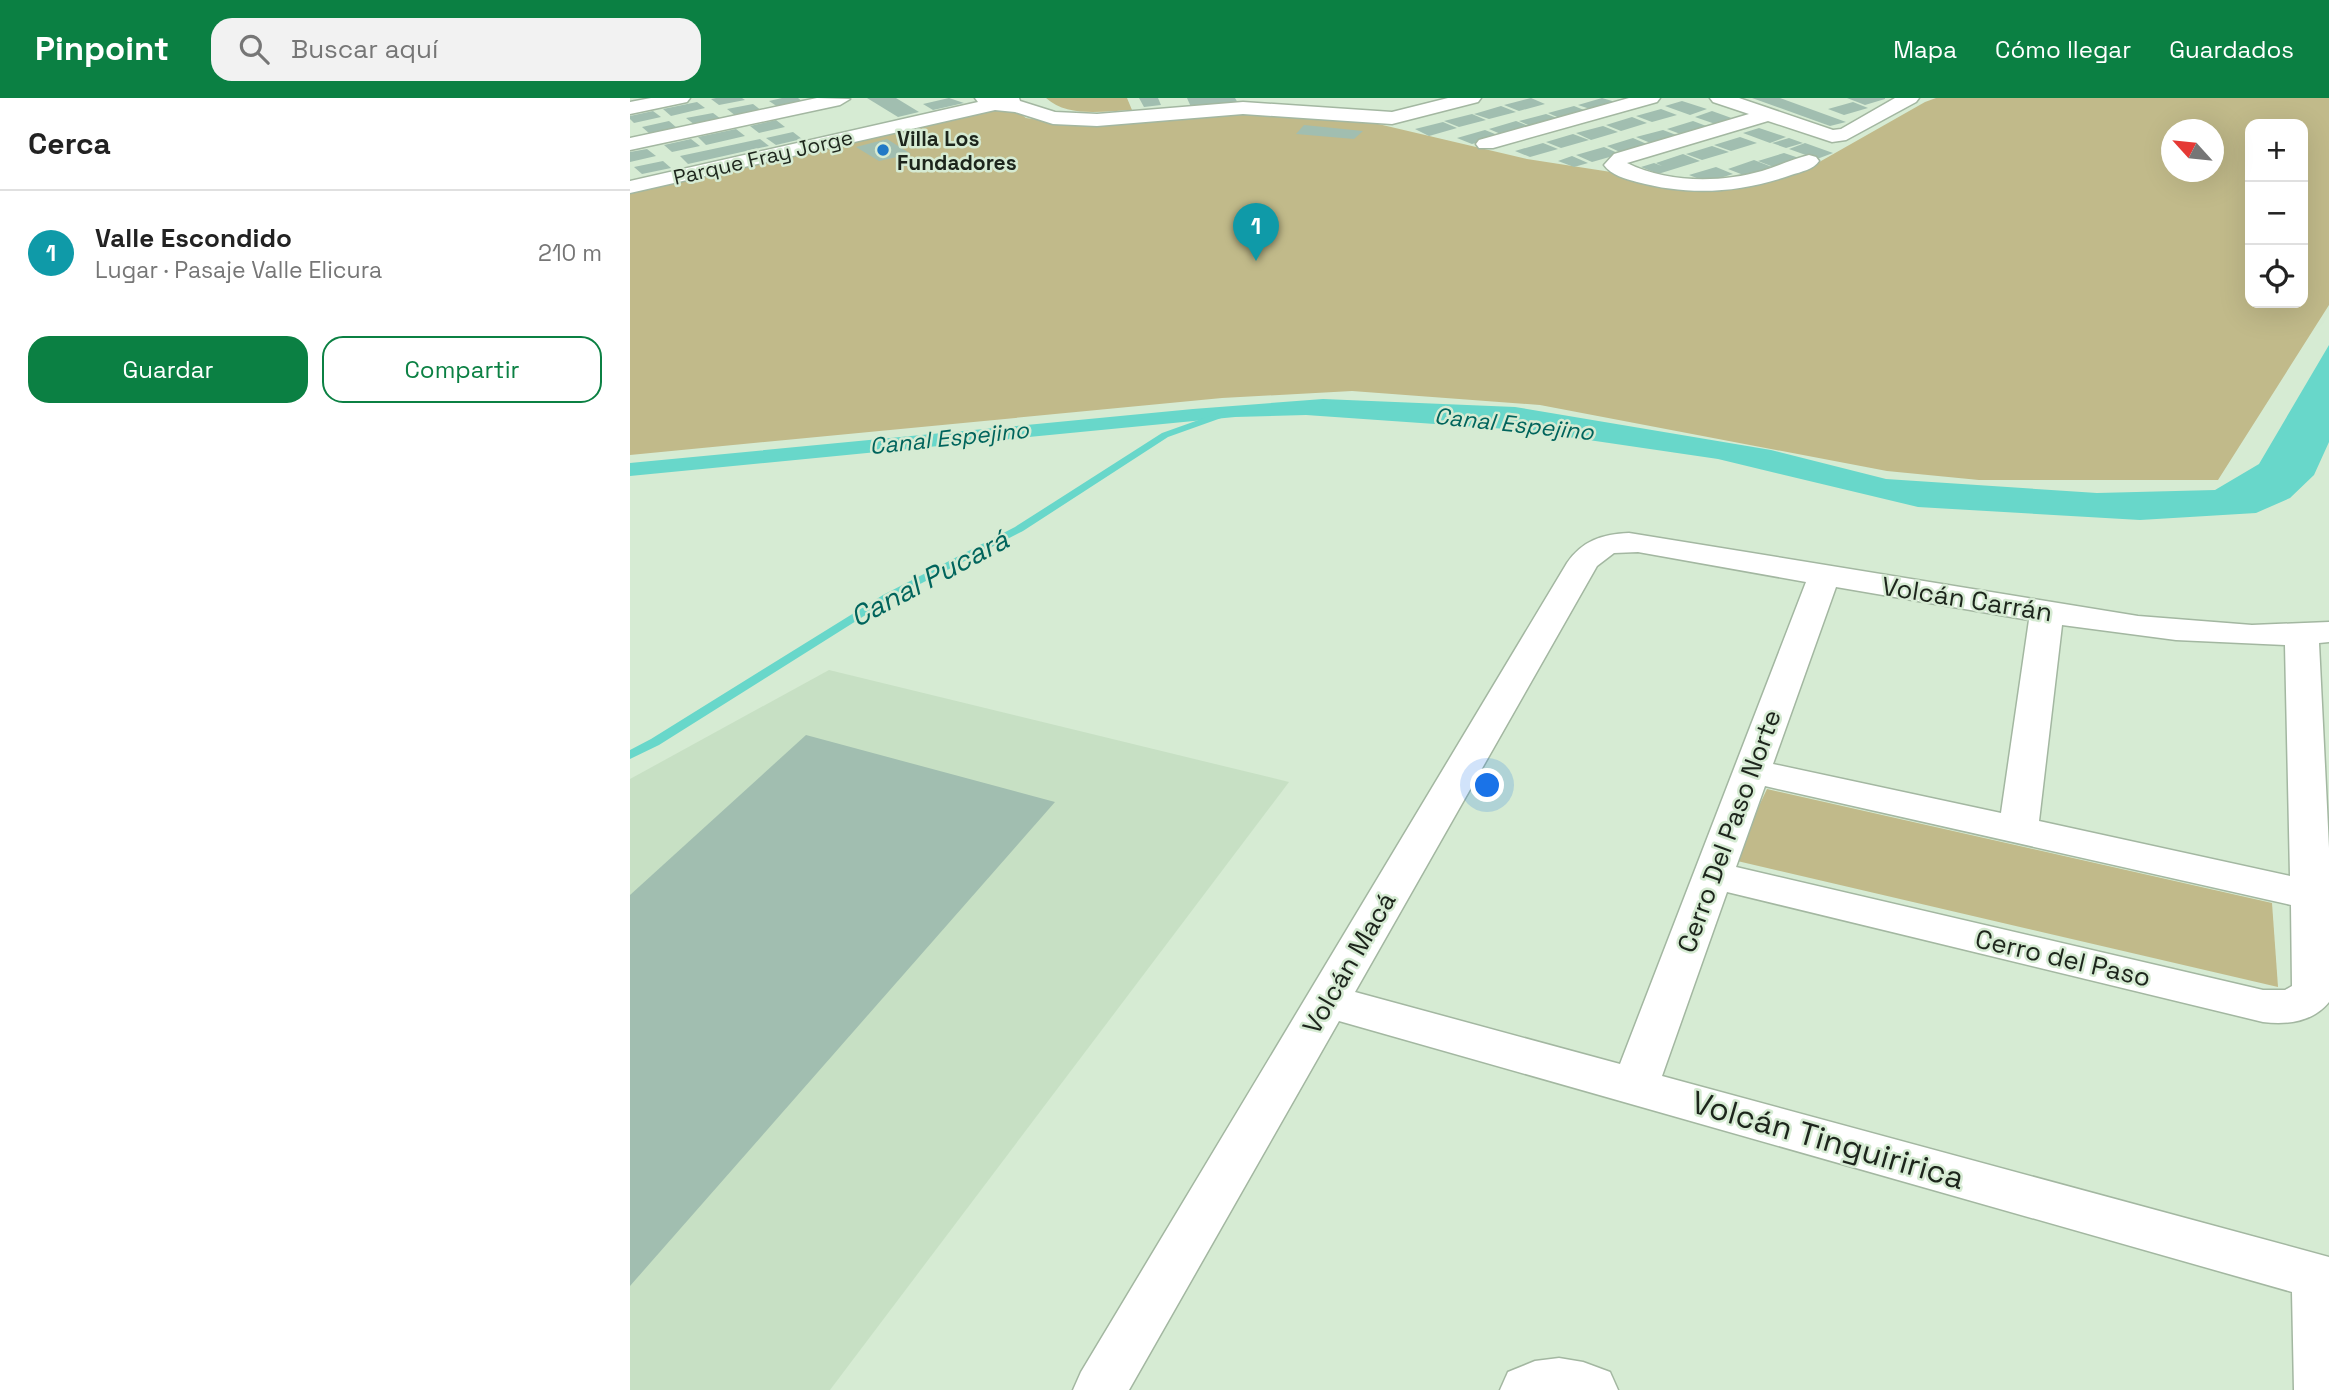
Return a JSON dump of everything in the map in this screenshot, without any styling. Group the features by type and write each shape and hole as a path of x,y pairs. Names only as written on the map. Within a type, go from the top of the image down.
{"street":[{"path":"630,108 680,98"},
{"path":"630,144 840,98 888,128"},
{"name":"Parque Fray Jorge","path":"630,187 888,128 990,101 1018,98"},
{"path":"990,101 1018,106 1053,118 1082,120 1243,108 1392,118 1471,98"},
{"path":"1486,144 1650,98"},
{"path":"1720,98 1812,131 1839,136 1909,98"},
{"path":"1767,115 1621,158 1615,165 1640,177 1698,187 1758,180 1808,161"},
{"name":"Volcán Carrán","path":"1606,545 1647,544 2047,612 2217,635 2316,633"},
{"name":"Volcán Macá","path":"1100,1390 1583,563 1595,550 1606,545"},
{"name":"Cerro Del Paso Norte","path":"1635,1086 1824,576"},
{"path":"2018,830 2047,612"},
{"name":"Cerro del Paso","path":"1713,875 2249,1003 2281,1008 2297,1006 2308,999 2314,990 2311,895 2316,633"},
{"path":"1752,771 2311,895"},
{"name":"Volcán Tinguiririca","path":"1327,1001 2323,1279"},
{"path":"2320,1390 2323,1279"},
{"path":"1527,1390 1545,1383 1562,1382 1591,1390"}],"shaded area":[{"path":"1046,98 1127,98 1132,110 1075,111"},
{"path":"1936,98 2329,98 2329,305 2218,480 1979,480 1887,471 1540,405 1352,391 1222,398 630,455 630,191 999,108 1014,109 1026,118 1071,125 1256,111 1305,115 1374,123 1527,159 1695,185 1814,165"},
{"path":"829,670 1289,782 830,1390 630,1390 630,779"},
{"path":"1767,789 2272,903 2278,987 1733,860"}],"water":[{"name":"Canal Espejino","path":"2329,345 2329,442 2314,475 2290,498 2256,513 2140,520 1918,507 1718,459 1521,430 1306,415 1235,417 630,476 630,463 1323,399 1515,407 1771,450 1886,479 2097,493 2215,490 2259,464"}],"building":[{"path":"798,98 803,102 778,107 769,101"},
{"path":"867,98 896,98 919,112 898,117"},
{"path":"949,98 964,103 933,110 923,104"},
{"path":"1139,98 1158,98 1161,105 1144,107"},
{"path":"1187,98 1235,98 1238,103 1191,107"},
{"path":"1531,98 1545,104 1519,111 1504,105"},
{"path":"1602,98 1619,103 1593,110 1578,105"},
{"path":"1752,98 1780,98 1846,122 1830,126"},
{"path":"1847,98 1885,98 1885,99 1865,105"},
{"path":"711,99 745,100 719,105"},
{"path":"1682,101 1707,109 1690,115 1665,106"},
{"path":"697,102 705,108 671,116 663,109"},
{"path":"1853,102 1868,108 1844,115 1828,109"},
{"path":"753,104 762,111 736,116 727,109"},
{"path":"1501,106 1516,112 1489,119 1474,114"},
{"path":"1574,106 1589,112 1562,119 1548,113"},
{"path":"1661,109 1677,115 1652,122 1636,116"},
{"path":"653,111 661,117 634,123 630,119 630,116"},
{"path":"1712,111 1737,120 1721,126 1695,117"},
{"path":"713,113 721,119 695,125 686,118"},
{"path":"1472,114 1486,120 1459,127 1444,121"},
{"path":"1546,114 1560,119 1533,127 1519,121"},
{"path":"1632,117 1647,123 1621,131 1606,125"},
{"path":"776,120 785,127 759,133 750,126"},
{"path":"669,121 677,128 650,134 642,127"},
{"path":"1516,121 1531,127 1503,135 1489,129"},
{"path":"1693,121 1709,127 1683,135 1667,129"},
{"path":"1443,122 1457,128 1429,136 1415,129"},
{"path":"1304,125 1363,131 1354,139 1296,134"},
{"path":"1603,126 1618,132 1591,140 1576,133"},
{"path":"1759,128 1786,137 1770,143 1743,133"},
{"path":"736,129 745,136 706,145 698,137"},
{"path":"1485,130 1500,136 1472,144 1457,138"},
{"path":"1663,130 1679,136 1653,144 1636,137"},
{"path":"793,132 802,139 776,145 766,138"},
{"path":"1573,134 1589,140 1561,148 1546,142"},
{"path":"1740,137 1757,143 1731,151 1714,145"},
{"path":"1633,138 1649,145 1622,153 1607,146"},
{"path":"1789,138 1803,143 1786,148 1772,143"},
{"path":"691,139 700,146 672,152 664,145"},
{"path":"760,139 769,146 688,164 680,156"},
{"name":"Villa Los Fundadores","path":"887,139 911,154 879,161 856,147"},
{"path":"1543,143 1558,149 1530,157 1515,151"},
{"path":"1805,143 1833,153 1817,159 1789,149"},
{"path":"1712,146 1729,152 1702,160 1686,154"},
{"path":"1604,147 1620,154 1592,162 1576,155"},
{"path":"647,149 656,156 630,162 630,152"},
{"path":"1784,153 1802,159 1776,168 1758,161"},
{"path":"1683,154 1700,161 1658,174 1641,167 1654,163 1662,166 1656,163"},
{"path":"1572,156 1588,163 1574,167 1558,161"},
{"path":"1754,160 1772,167 1746,176 1728,169"},
{"path":"663,161 671,168 642,174 634,167"},
{"path":"1716,167 1733,174 1707,182 1689,175"},
{"path":"806,735 1055,802 630,1286 630,895"}],"waterway":[{"name":"Canal Pucará","path":"630,755 887,597 1019,529 1165,435 1221,415"}],"place":[{"name":"Villa Los Fundadores","path":"883,150"},
{"name":"Valle Escondido","path":"1256,261"}]}
